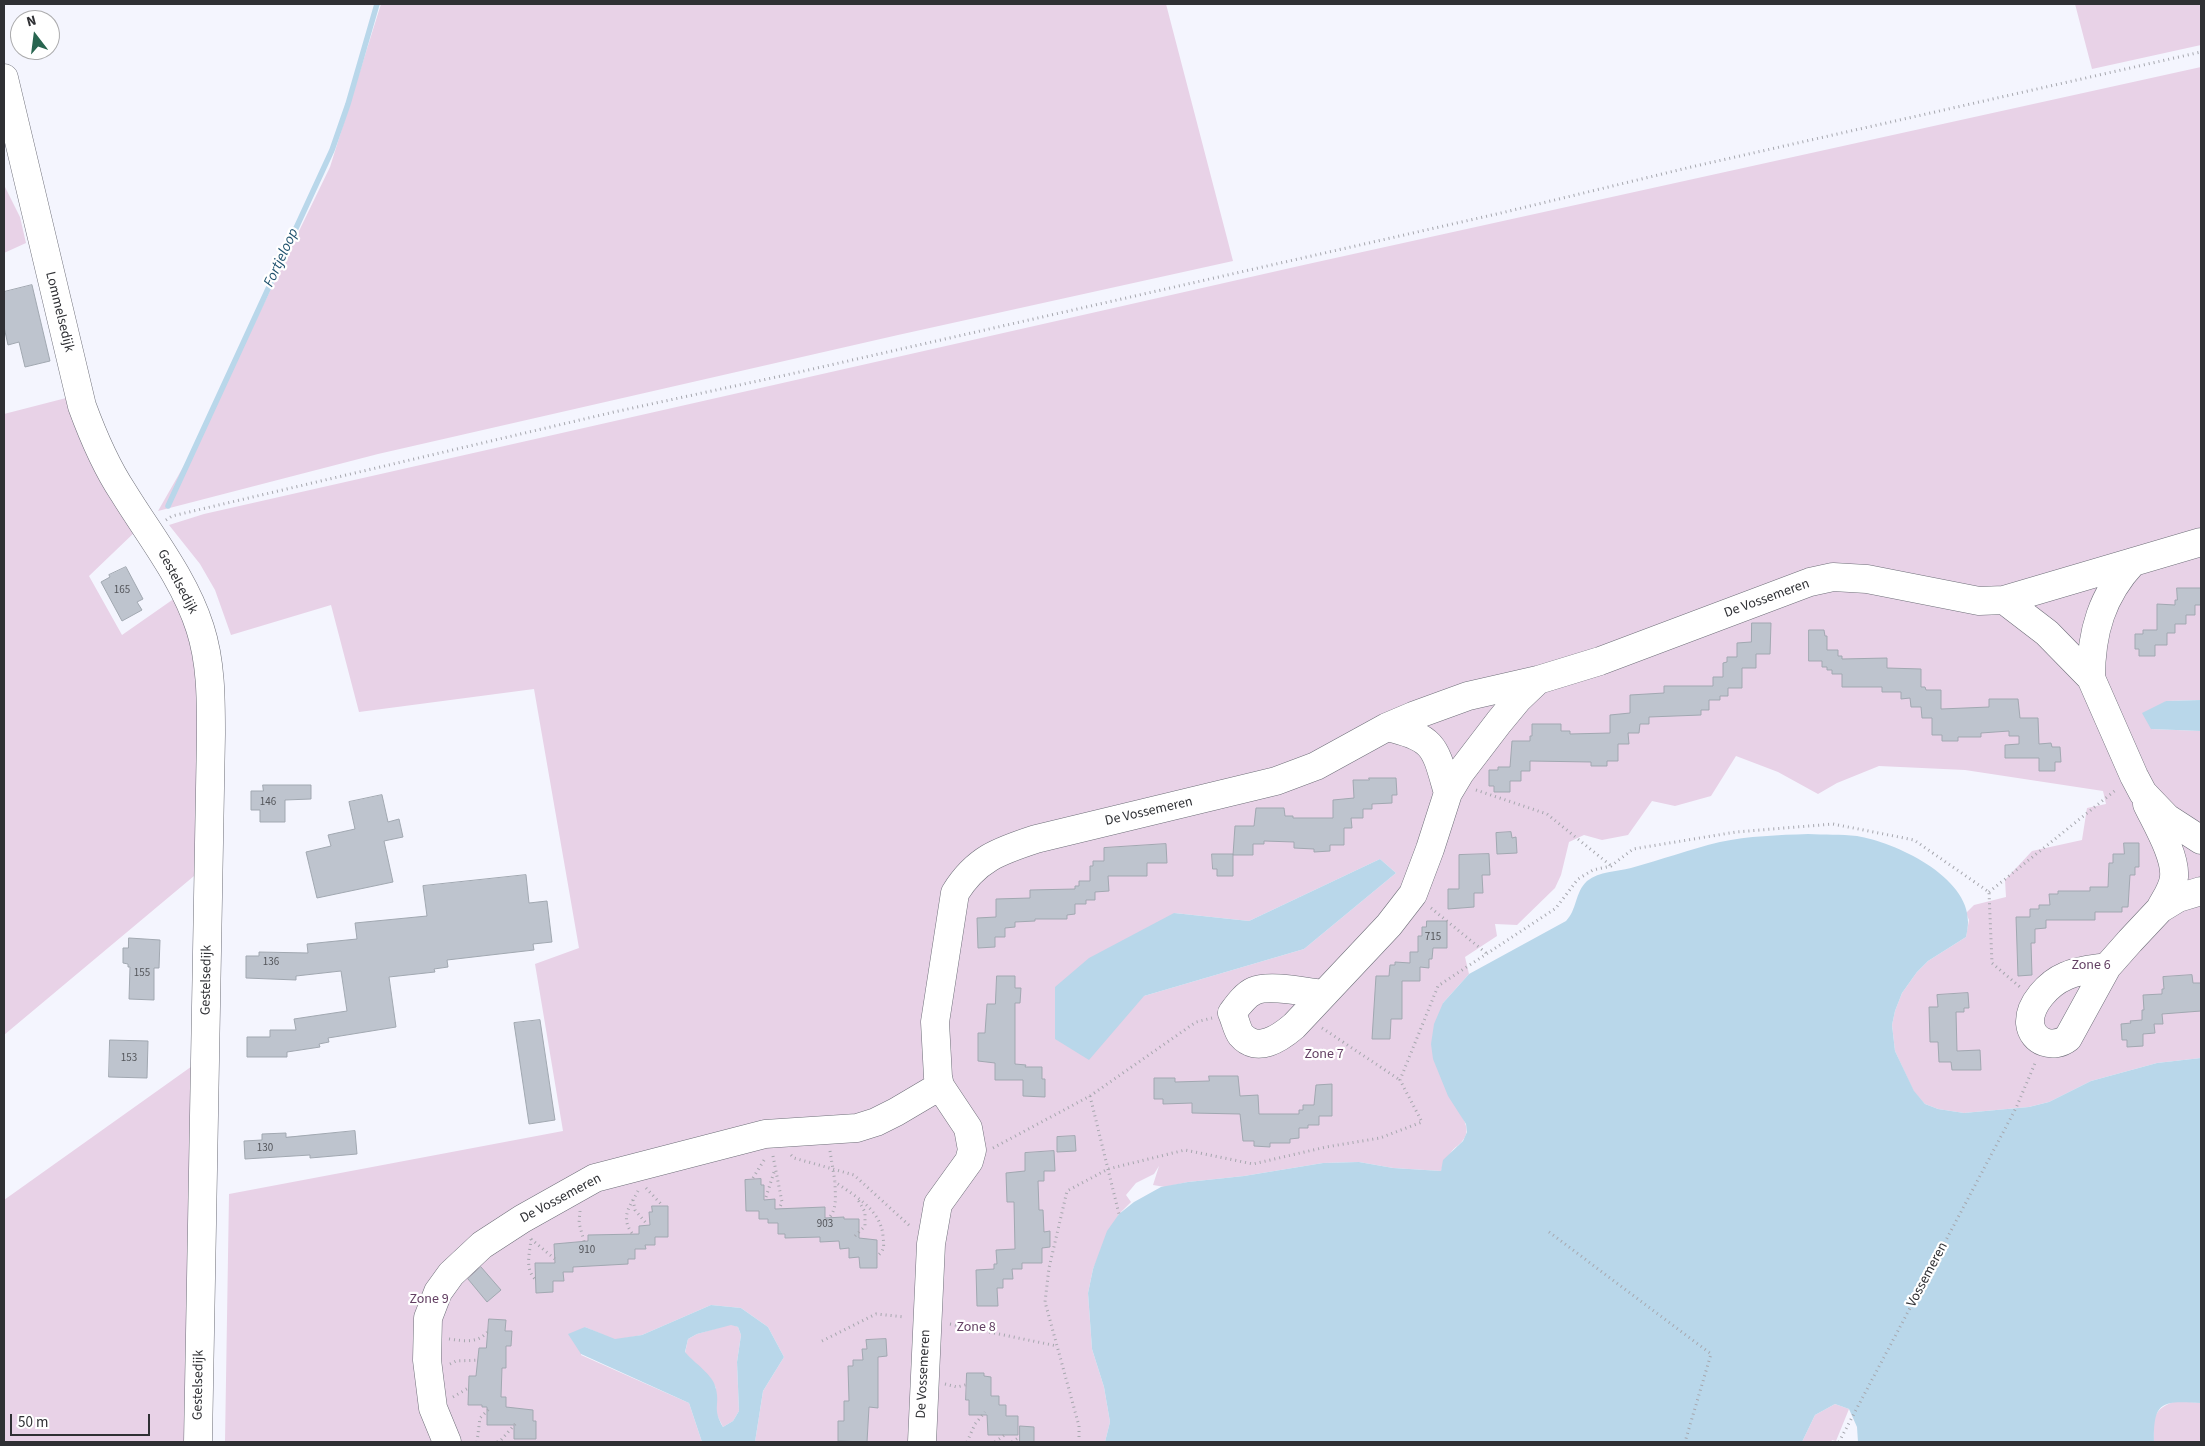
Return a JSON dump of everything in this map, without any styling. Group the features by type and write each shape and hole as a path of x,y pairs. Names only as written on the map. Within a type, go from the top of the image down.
{"main road":[{"name":"Lommelsedijk","path":"4,78 82,406 102,458 156,527"},
{"name":"Gestelsedijk","path":"156,527 194,610 204,642 211,690 198,1442"},
{"name":"De Vossemeren","path":"922,1442 922,1394 931,1244 938,1204 969,1161 972,1140 968,1128 940,1086 935,1022 955,893 976,865 1005,850 1036,839 1276,781 1316,766 1387,727 1468,696 1538,680 1609,657 1810,582 1833,576 1867,579 1979,601 2004,600 2201,542"},
{"path":"2091,678 2091,653 2095,628 2103,604 2120,577 2133,562"},
{"path":"2004,600 2047,633 2091,678 2174,864 2174,877 2171,888 2160,909 2108,967 2068,1038 2060,1044 2052,1046 2036,1036 2030,1026 2030,1017 2049,987 2066,976 2108,967"},
{"name":"De Vossemeren","path":"1232,1013 1241,1035 1253,1044 1264,1044 1282,1037 1304,1016 1388,925 1413,894 1451,788 1499,722 1518,699 1538,680"},
{"path":"1387,727 1410,732 1428,741 1438,756 1451,788"},
{"path":"2138,785 2167,818 2201,840"},
{"path":"2160,909 2178,898 2201,890"},
{"path":"1232,1013 1240,1002 1254,990 1270,988 1323,994"},
{"name":"De Vossemeren","path":"447,1442 433,1408 428,1369 428,1318 438,1292 451,1274 482,1246 529,1227 580,1186 594,1178 769,1134 857,1128 876,1122 940,1086"}],"path":[{"path":"156,527 172,516 614,412 794,374 1501,214 1690,167 2201,52"},
{"path":"1989,892 2138,785"},
{"path":"1451,788 1547,814 1611,866"},
{"path":"1400,1080 1438,986 1486,952 1556,908 1578,879 1593,870 1611,866 1633,849 1736,832 1833,824 1914,840 1989,892"},
{"path":"1989,892 1992,963 2038,1002"},
{"path":"1413,894 1486,952"},
{"path":"969,1161 1090,1096 1196,1022 1232,1013"},
{"path":"1079,1442 1079,1426 1045,1302 1049,1268 1067,1191 1108,1169 1185,1150 1253,1164 1326,1147 1380,1138 1422,1122 1400,1080 1304,1016"},
{"name":"Vossemeren","path":"1839,1442 2016,1108 2044,1042"},
{"path":"1090,1096 1119,1214"},
{"path":"827,1220 832,1216 835,1207 835,1182 828,1130"},
{"path":"769,1134 769,1138 794,1158 854,1175 931,1244"},
{"path":"752,1178 772,1149 782,1202 780,1207"},
{"path":"766,1197 775,1168"},
{"path":"835,1182 868,1204 883,1226 884,1248 876,1257"},
{"path":"632,1233 626,1226 625,1215 642,1185 661,1204"},
{"path":"580,1186 579,1223 584,1245"},
{"path":"855,1236 865,1226 865,1212 856,1196"},
{"path":"633,1200 635,1210 646,1223"},
{"path":"529,1227 556,1260"},
{"path":"529,1227 528,1262 531,1275 536,1280"},
{"path":"1550,1232 1711,1354 1685,1442"},
{"path":"428,1339 479,1340 489,1330"},
{"path":"428,1369 456,1361 479,1360"},
{"path":"477,1442 480,1418 490,1408"},
{"path":"966,1442 975,1424 985,1412"},
{"path":"497,1442 500,1442 517,1422"},
{"path":"995,1442 1006,1434"},
{"path":"1012,1442 1018,1438"}],"green space":[{"path":"381,4 1166,4 1233,261 898,335 378,454 158,511 194,448 330,167"},
{"path":"2075,4 2201,4 2201,45 2092,69"},
{"path":"2201,67 2201,700 2166,701 2151,729 2201,731 2201,1058 2157,1063 2091,1081 2049,1102 2029,1107 1964,1113 1938,1109 1925,1104 1914,1092 1895,1051 1892,1025 1902,993 1917,972 1928,961 1966,937 1969,920 1966,913 1974,905 2006,897 2005,880 2032,851 2082,840 2087,808 2106,804 2103,791 1965,770 1879,766 1837,783 1818,794 1778,772 1736,756 1711,796 1675,806 1652,801 1628,835 1602,840 1584,835 1569,842 1561,875 1555,888 1517,925 1495,924 1497,936 1465,957 1469,974 1443,1003 1459,1111 1467,1129 1462,1142 1448,1156 1441,1171 1393,1168 1359,1162 1323,1163 1165,1187 1153,1185 1159,1166 1154,1174 1136,1183 1126,1195 1131,1202 1119,1214 1093,1269 1088,1293 1092,1349 1104,1387 1110,1422 1105,1442 755,1442 763,1391 784,1357 768,1327 741,1308 711,1305 642,1335 615,1340 585,1327 581,1355 689,1403 702,1442 225,1442 229,1194 563,1131 535,964 579,948 534,689 359,712 331,605 231,635 215,590 200,564 169,525 204,514 1308,264","holes":["1380,859 1396,873 1304,949 1144,996 1174,913 1249,921"]},
{"path":"4,185 20,217 26,243 4,253"},
{"path":"70,397 137,530 89,576 122,635 175,598 192,641 200,690 200,871 4,1035 4,414"},
{"path":"195,1064 189,1442 4,1442 4,1200"},
{"path":"731,1324 738,1327 741,1335 737,1362 739,1411 733,1421 723,1427 716,1413 716,1388 711,1379 685,1353 688,1339 697,1334"},
{"path":"2177,1401 2201,1403 2201,1442 2154,1442 2154,1421 2158,1411"},
{"path":"1835,1404 1849,1409 1836,1441 1802,1442 1815,1415"}],"water":[{"path":"2201,700 2201,731 2151,729 2142,713 2166,701"},
{"path":"1775,835 1857,836 1909,854 1943,876 1956,890 1965,905 1968,922 1966,937 1928,961 1917,972 1902,993 1892,1025 1895,1051 1914,1091 1925,1104 1938,1109 1964,1113 2029,1107 2049,1102 2091,1081 2157,1063 2201,1058 2201,1403 2177,1402 2163,1406 2158,1411 2156,1418 2154,1442 1858,1442 1857,1427 1849,1409 1835,1404 1815,1415 1802,1442 1105,1442 1110,1422 1104,1387 1092,1349 1088,1293 1093,1269 1107,1231 1119,1214 1134,1202 1161,1187 1323,1163 1359,1162 1393,1168 1441,1171 1443,1160 1463,1141 1467,1132 1466,1124 1448,1096 1433,1059 1431,1044 1434,1024 1443,1003 1469,974 1566,921 1570,917 1583,885 1597,875 1631,868 1720,842"},
{"path":"1380,859 1396,873 1304,949 1144,996 1089,1060 1055,1039 1055,987 1089,958 1174,913 1249,921"},
{"path":"711,1305 741,1308 768,1327 784,1357 763,1391 755,1442 702,1442 689,1403 581,1354 568,1334 585,1327 615,1339 642,1335","holes":["731,1325 738,1327 741,1335 737,1362 739,1411 733,1421 723,1427 717,1411 717,1395 712,1379 685,1352 688,1339 697,1334"]}],"building":[{"path":"32,285 50,361 25,367 19,342 8,345 4,327 4,292"},
{"path":"126,567 143,599 137,602 142,610 122,621 101,582 110,577 109,575"},
{"path":"2177,588 2201,588 2201,605 2195,605 2195,615 2186,615 2186,624 2175,624 2175,633 2167,633 2167,645 2155,645 2155,656 2139,656 2139,649 2135,649 2135,634 2143,634 2143,630 2157,630 2157,604 2175,605"},
{"path":"1752,623 1771,623 1770,654 1756,654 1756,668 1742,668 1742,688 1728,688 1728,696 1720,696 1720,700 1709,700 1709,710 1701,710 1701,715 1649,717 1649,724 1640,724 1639,733 1628,733 1629,744 1618,744 1618,761 1607,761 1607,766 1591,766 1591,762 1530,761 1530,771 1521,771 1521,781 1510,781 1510,792 1494,792 1494,786 1489,786 1489,770 1498,770 1498,767 1510,767 1512,741 1530,741 1532,724 1561,724 1561,731 1570,731 1570,734 1610,733 1610,715 1630,713 1630,695 1664,693 1664,686 1713,686 1713,677 1723,677 1723,663 1727,662 1727,657 1737,657 1737,643 1751,642"},
{"path":"1809,630 1824,630 1825,636 1827,636 1827,650 1838,650 1838,656 1842,656 1842,659 1887,658 1887,668 1921,669 1921,687 1925,687 1926,690 1941,690 1941,709 1989,707 1989,699 2018,699 2020,718 2038,718 2039,744 2051,743 2052,747 2060,747 2061,762 2055,762 2055,771 2039,771 2039,758 2005,758 2005,745 2019,744 2019,736 2009,736 2009,731 1981,733 1981,737 1958,737 1958,741 1942,741 1942,735 1932,735 1932,718 1922,718 1921,707 1911,707 1910,698 1901,699 1901,692 1882,692 1882,687 1842,687 1842,674 1832,674 1832,670 1822,667 1822,661 1809,661"},
{"path":"1369,778 1396,778 1397,795 1392,795 1392,803 1372,804 1372,809 1363,809 1363,818 1351,818 1352,828 1344,828 1344,845 1330,845 1330,851 1314,852 1314,849 1294,848 1294,842 1264,841 1264,844 1253,844 1253,855 1233,855 1235,826 1254,826 1256,808 1284,808 1285,816 1293,816 1293,818 1333,818 1333,800 1354,798 1353,780 1369,780"},
{"path":"263,785 311,785 311,799 285,800 285,822 260,822 260,810 251,810 251,791 263,791"},
{"path":"382,795 388,822 399,819 403,837 384,841 393,882 317,898 306,852 331,846 328,835 355,829 349,802"},
{"path":"1511,832 1512,838 1516,837 1517,853 1497,854 1496,833"},
{"path":"2124,843 2139,843 2139,867 2135,867 2135,875 2130,875 2128,907 2122,907 2122,912 2095,912 2095,920 2046,920 2046,928 2035,929 2035,943 2031,943 2032,975 2018,976 2016,917 2030,917 2030,909 2039,909 2039,905 2050,905 2049,894 2058,894 2058,891 2090,891 2090,887 2108,887 2109,863 2113,863 2113,854 2124,854"},
{"path":"1166,844 1167,863 1147,863 1147,876 1108,876 1109,891 1095,892 1095,900 1086,900 1086,904 1075,904 1075,914 1067,915 1067,919 1035,919 1035,921 1015,922 1015,927 1005,928 1005,937 995,937 995,947 978,948 977,918 996,917 996,899 1030,898 1030,890 1075,889 1075,886 1079,886 1079,881 1090,881 1090,866 1093,866 1093,861 1104,861 1104,848"},
{"path":"1212,854 1233,854 1233,876 1217,876 1217,869 1213,869"},
{"path":"1489,854 1490,875 1482,875 1483,893 1474,893 1474,907 1448,909 1448,889 1459,889 1459,855"},
{"path":"526,875 529,903 547,901 552,942 533,944 534,950 447,960 448,967 434,969 435,972 389,977 396,1027 328,1038 329,1042 319,1044 320,1047 287,1052 287,1057 247,1057 247,1037 270,1037 270,1030 296,1030 294,1019 347,1011 341,971 296,976 296,980 246,978 246,956 259,956 259,952 308,953 307,944 357,939 355,923 427,916 423,886"},
{"path":"1427,921 1447,921 1447,948 1433,948 1432,959 1429,959 1429,968 1420,967 1420,981 1402,981 1402,1019 1391,1019 1390,1039 1372,1039 1376,976 1389,976 1390,965 1395,965 1395,962 1410,963 1410,952 1418,952 1418,936 1422,936 1422,927 1426,927"},
{"path":"129,938 160,940 159,968 154,968 154,1000 129,999 130,967 128,967 128,964 123,963 123,948 128,948"},
{"path":"2192,975 2193,983 2201,983 2201,1011 2162,1014 2163,1024 2154,1024 2155,1033 2143,1034 2143,1046 2127,1047 2127,1040 2122,1040 2121,1024 2142,1020 2142,1010 2144,1010 2143,995 2162,994 2162,989 2164,989 2163,977"},
{"path":"997,976 1015,976 1015,988 1021,988 1020,1003 1015,1003 1015,1064 1026,1065 1025,1067 1042,1067 1042,1079 1045,1079 1045,1097 1023,1096 1023,1080 995,1080 995,1063 978,1061 978,1033 985,1033 987,1004 995,1004"},
{"path":"1968,993 1969,1008 1964,1008 1964,1012 1956,1012 1957,1051 1980,1050 1981,1070 1952,1070 1951,1062 1939,1062 1938,1042 1930,1042 1929,1007 1938,1007 1937,995"},
{"path":"540,1020 555,1120 529,1124 514,1023"},
{"path":"110,1040 148,1041 147,1078 109,1077"},
{"path":"1209,1076 1238,1076 1240,1096 1258,1095 1259,1114 1299,1114 1299,1110 1303,1110 1303,1105 1314,1105 1316,1085 1332,1084 1332,1116 1319,1116 1319,1125 1308,1125 1308,1128 1299,1128 1299,1138 1290,1139 1290,1143 1270,1143 1270,1147 1254,1146 1254,1141 1243,1141 1240,1114 1192,1113 1192,1103 1163,1104 1163,1099 1154,1099 1154,1078 1175,1078 1175,1082 1209,1081"},
{"path":"355,1131 357,1154 310,1158 310,1155 245,1159 244,1141 262,1140 262,1134 286,1133 286,1137"},
{"path":"1075,1136 1076,1151 1057,1152 1057,1137"},
{"path":"1054,1151 1055,1171 1044,1171 1044,1181 1038,1181 1039,1210 1043,1210 1044,1232 1050,1231 1050,1247 1042,1248 1042,1263 1022,1263 1022,1269 1012,1269 1013,1279 1003,1279 1003,1288 997,1288 998,1306 977,1306 976,1270 994,1269 994,1264 997,1264 996,1250 1015,1249 1014,1202 1007,1202 1006,1173 1025,1171 1025,1153"},
{"path":"761,1179 761,1185 764,1185 764,1200 775,1199 775,1209 825,1207 825,1218 844,1217 844,1219 859,1219 859,1238 877,1240 877,1268 860,1268 859,1257 849,1258 849,1248 840,1249 839,1241 820,1242 820,1237 785,1238 785,1234 778,1234 778,1223 768,1223 768,1219 759,1219 759,1211 746,1211 745,1180"},
{"path":"652,1206 668,1206 668,1237 655,1237 655,1245 645,1245 646,1249 635,1249 635,1259 628,1259 628,1264 573,1267 573,1272 563,1272 564,1281 553,1281 553,1292 536,1293 535,1263 555,1263 554,1244 588,1241 588,1235 639,1234 639,1226 650,1225 649,1212 652,1212"},
{"path":"481,1267 501,1290 487,1302 468,1279"},
{"path":"489,1319 506,1320 505,1331 512,1331 511,1346 506,1346 506,1368 502,1368 501,1397 506,1397 506,1407 533,1410 533,1421 536,1421 536,1439 514,1439 514,1425 487,1425 487,1407 468,1405 469,1376 476,1376 479,1348 486,1348"},
{"path":"886,1339 887,1356 878,1357 878,1408 869,1407 867,1442 838,1441 838,1421 844,1421 844,1401 849,1401 848,1366 853,1366 853,1360 863,1360 862,1349 867,1349 866,1340"},
{"path":"967,1373 984,1373 984,1376 991,1377 991,1396 999,1396 999,1405 1006,1405 1006,1416 1018,1416 1018,1435 988,1435 987,1415 969,1415 969,1400 966,1400"},
{"path":"1020,1426 1034,1427 1034,1442 1020,1442"}],"waterway":[{"name":"Fortjeloop","path":"168,506 332,150 348,104 377,4"}],"park label":[{"name":"Zone 6","path":"2091,966"},
{"name":"Zone 7","path":"1324,1055"},
{"name":"Zone 9","path":"429,1300"},
{"name":"Zone 8","path":"976,1328"}]}
